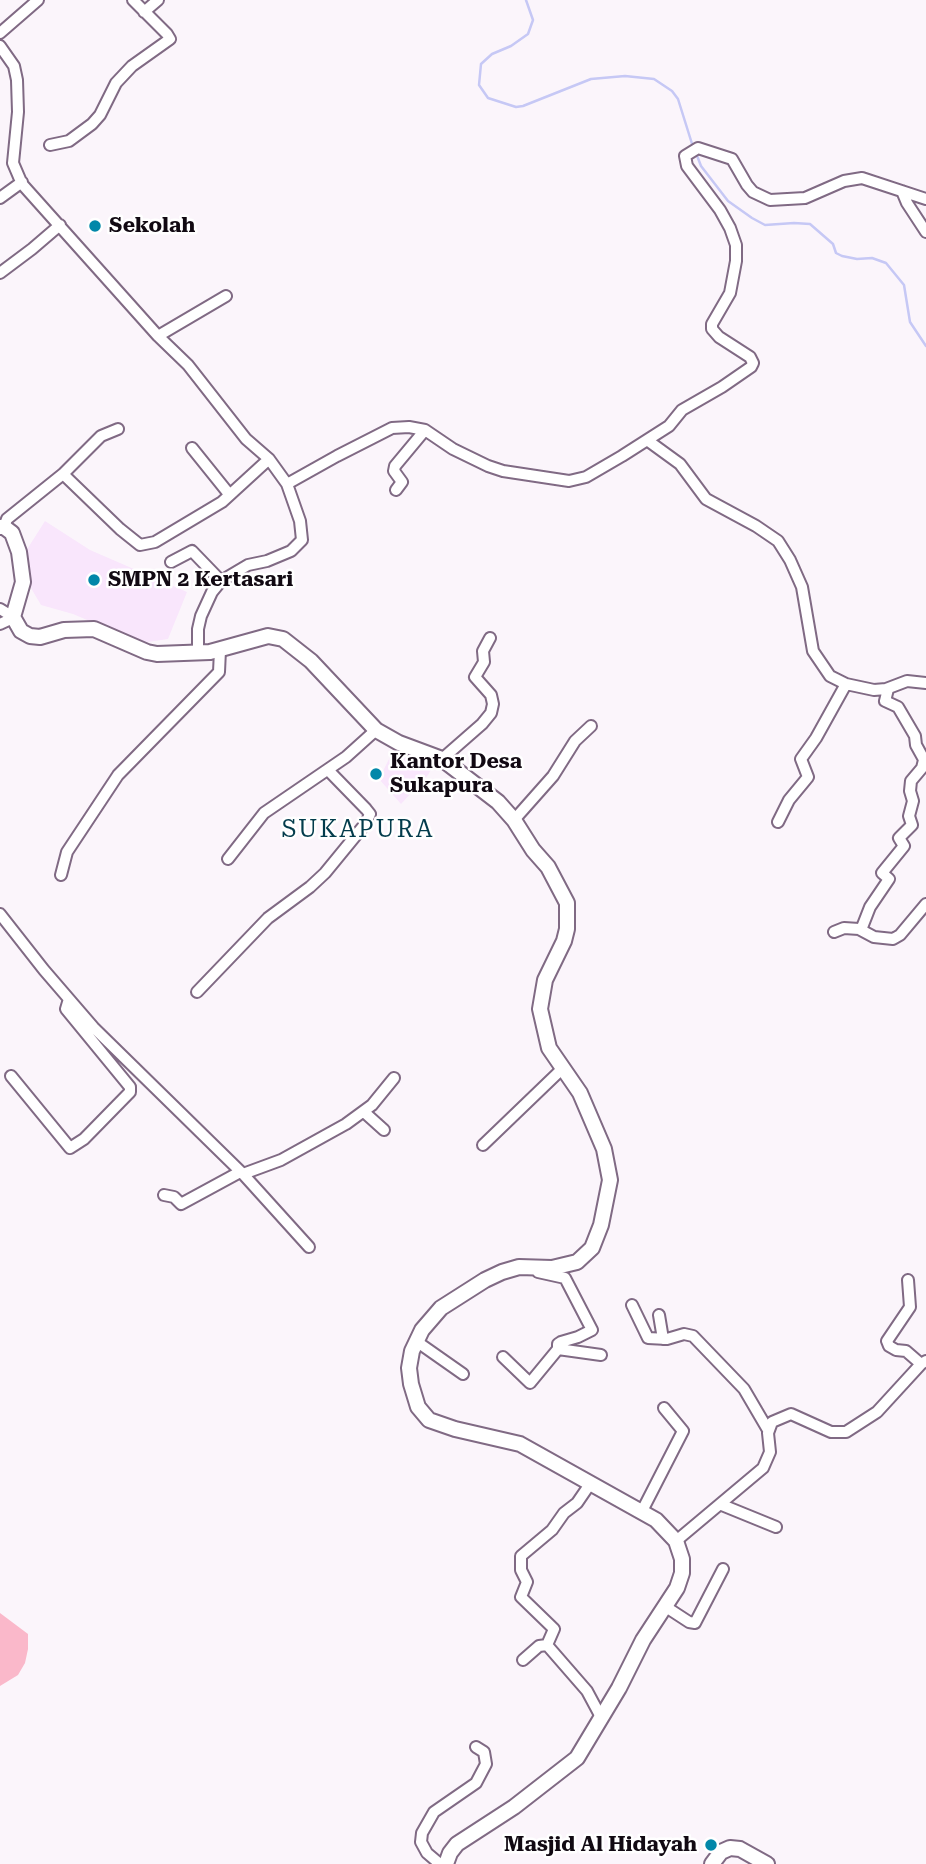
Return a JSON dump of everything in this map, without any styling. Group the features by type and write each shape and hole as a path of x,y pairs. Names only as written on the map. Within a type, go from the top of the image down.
{"main road":[{"path":"2,527 12,533 20,557 23,582 9,620 21,631 35,638 64,630 86,628 157,654 220,650 268,636 283,639 311,661 376,730 399,743 442,759 498,802 548,867 567,903 564,941 545,980 540,1009 549,1048 580,1093 599,1134 607,1162 610,1180 595,1241 584,1256 568,1265 526,1267 496,1274 453,1299 429,1321 416,1341 410,1361 411,1384 418,1407 429,1420 520,1444 663,1525 676,1541 682,1559 682,1573 666,1606 643,1640 602,1719 583,1749 569,1766 514,1807 457,1844 446,1864"},
{"path":"712,1864 722,1852 730,1848 740,1849 766,1864"}],"street":[{"path":"0,33 38,0"},
{"path":"50,145 69,141 92,124 100,116 117,83 132,66 169,41 169,36 133,0"},
{"path":"144,12 158,0"},
{"path":"0,46 14,66 17,80 18,112 13,163 22,182 158,336 188,365 246,439 269,459 287,484 300,521 302,540 291,551 248,565 220,581 201,617 198,652"},
{"path":"287,484 392,428 409,427 425,430 453,449 488,466 569,481 586,477 669,426 682,410 722,387 753,363 750,357 719,337 712,329 712,324 730,293 736,245 720,210 687,166 685,156 698,148 732,159 747,186 770,200 805,198 853,179 871,180 926,199"},
{"path":"0,198 22,182"},
{"path":"902,191 926,232"},
{"path":"0,273 61,225"},
{"path":"158,336 226,296"},
{"path":"2,527 7,519 63,474 101,436 118,429"},
{"path":"396,490 402,482 394,471 395,466 425,430"},
{"path":"647,440 680,464 706,499 778,541 802,587 811,640 818,661 830,676 846,684 874,690 888,689 907,681 926,684"},
{"path":"191,448 229,494"},
{"path":"63,474 120,530 140,545 155,542 222,502 269,459"},
{"path":"171,562 192,551 220,581"},
{"path":"0,609 9,620"},
{"path":"442,759 491,713 491,695 475,677 484,662 484,651 490,638"},
{"path":"61,875 67,852 118,775 219,672 220,650"},
{"path":"778,822 789,800 808,777 801,759 846,684"},
{"path":"861,930 870,907 889,879 882,873 904,846 899,838 912,825 909,816 913,801 911,781 925,761 916,745 915,736 898,707 885,701 888,689"},
{"path":"514,820 553,776 575,741 591,726"},
{"path":"228,859 264,813 346,757 376,730"},
{"path":"197,992 268,918 325,873 366,823 370,814 366,808 328,770"},
{"path":"834,932 845,928 861,930 874,937 893,939 900,935 926,904"},
{"path":"0,914 94,1028 242,1173 309,1247"},
{"path":"11,1076 70,1149 84,1139 130,1092 130,1087 66,1009 69,999"},
{"path":"483,1145 562,1069"},
{"path":"164,1195 173,1197 181,1204 242,1173 281,1160 363,1112 394,1078"},
{"path":"363,1112 384,1130"},
{"path":"503,1357 530,1383 558,1349 558,1344 592,1330 565,1278 532,1271 526,1267"},
{"path":"768,1430 772,1422 779,1417 791,1414 831,1432 845,1432 877,1412 923,1362 906,1351 888,1346 887,1341 909,1307 908,1280"},
{"path":"632,1305 648,1338 663,1339 684,1334 693,1336 744,1389 768,1430 770,1452 767,1462 722,1505 676,1541"},
{"path":"659,1315 663,1339"},
{"path":"416,1341 463,1374"},
{"path":"558,1349 601,1355"},
{"path":"642,1511 683,1431 664,1408"},
{"path":"547,1645 554,1629 521,1597 527,1582 522,1570 521,1556 552,1530 590,1484"},
{"path":"722,1505 776,1527"},
{"path":"666,1606 689,1622 695,1623 723,1569"},
{"path":"523,1660 539,1646 547,1645"},
{"path":"547,1645 587,1691 602,1719"},
{"path":"440,1864 427,1853 422,1842 422,1833 434,1812 476,1783 486,1764 484,1752 476,1747"}],"shaded area":[{"name":"SMPN 2 Kertasari","path":"45,521 90,550 187,592 168,639 148,642 132,639 73,614 41,605 28,583 26,551"},
{"path":"395,747 435,763 428,775 401,804 379,779"},
{"path":"0,1613 28,1634 28,1649 25,1663 18,1675 0,1686"}],"waterway":[{"path":"526,0 533,20 528,34 511,46 492,54 481,64 479,85 488,98 516,107 591,79 625,76 654,79 672,91 678,99 693,147"},
{"path":"696,153 701,166 728,201 752,218 765,225 810,224 833,244 836,253 857,259 872,258 886,263 904,285 910,322 926,346"}],"place":[{"name":"Sekolah","path":"95,226"},
{"name":"SMPN 2 Kertasari","path":"94,580"},
{"name":"Kantor Desa Sukapura","path":"376,774"},
{"name":"Masjid Al Hidayah","path":"711,1845"}],"district":[{"name":"SUKAPURA","path":"358,830"}]}
